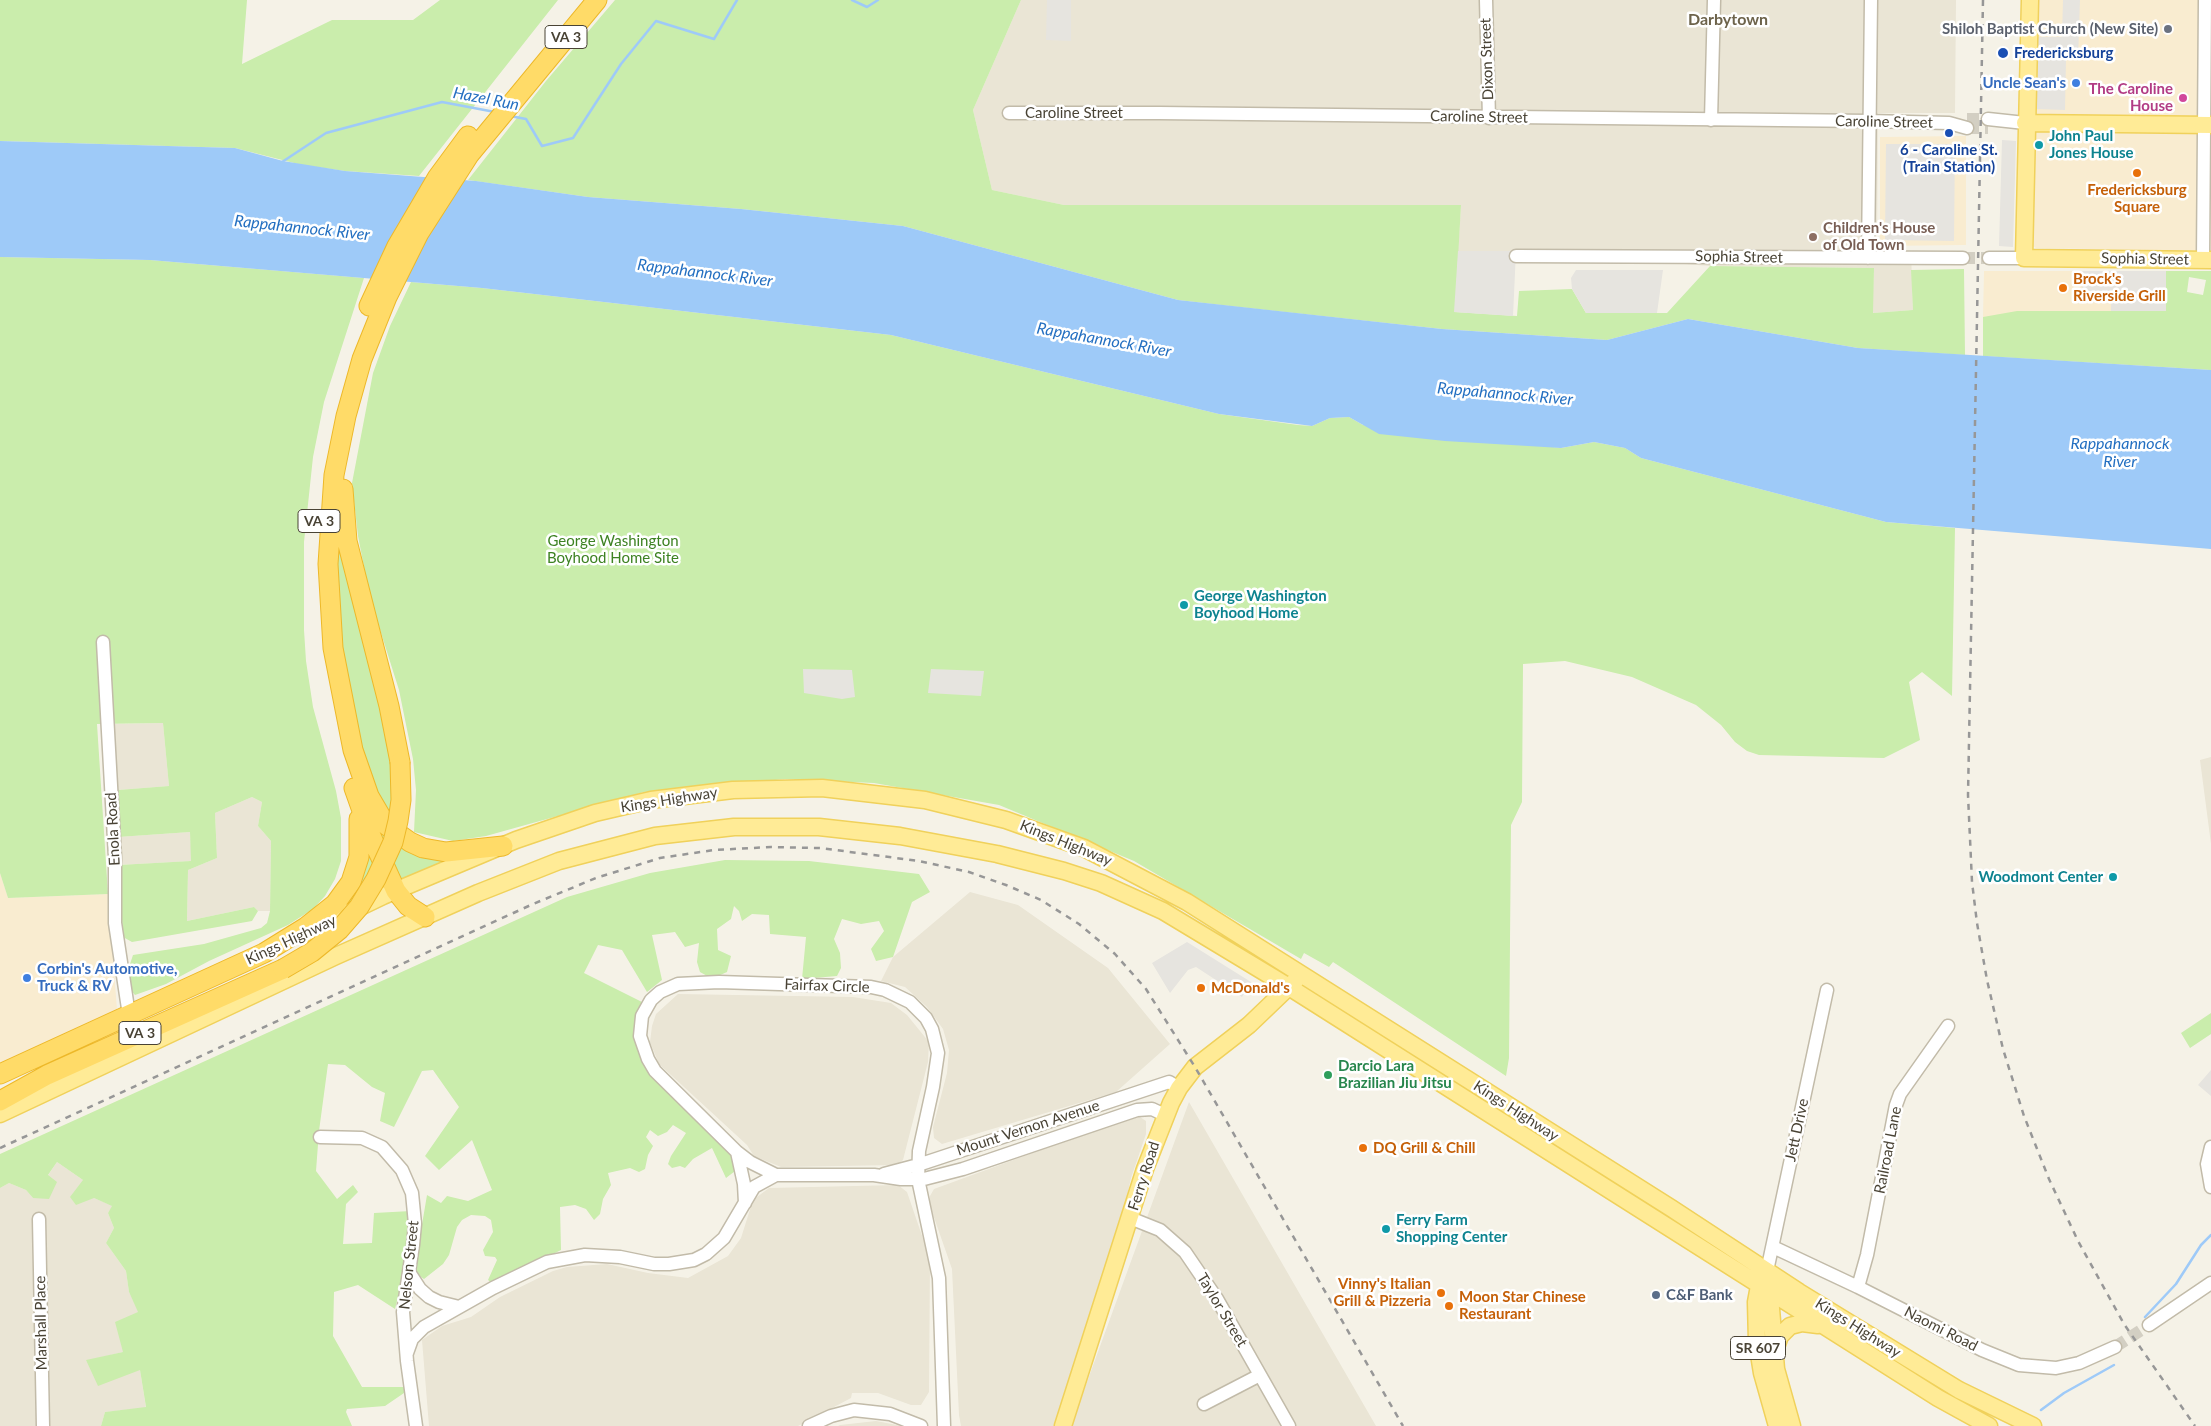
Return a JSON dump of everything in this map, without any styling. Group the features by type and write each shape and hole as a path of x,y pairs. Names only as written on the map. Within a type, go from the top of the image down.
{"highway":[{"name":"VA 3","path":"529,74 581,0"},
{"name":"VA 3","path":"0,1100 47,1075 282,969 312,952 339,930 359,907 376,879 393,842 398,821 401,800 400,762 389,706 345,528 343,475 345,442 353,391 368,326 397,246 437,178 477,125 529,74 597,0"},
{"name":"VA 3","path":"264,953 335,904 351,882 359,857 360,824 352,784 338,736 322,645 317,565 319,519 330,434 347,366 368,326"},
{"path":"353,391 334,475 328,564 329,608 338,681 360,774 380,818 410,842 423,848 446,852 503,846"},
{"path":"352,784 371,836 396,891 408,906 425,917"},
{"name":"Kings Highway","path":"0,1074 264,953"}],"main road":[{"path":"2024,258 2020,123 2030,0"},
{"path":"2020,123 2208,125"},
{"name":"Sophia Street","path":"2024,258 2207,260"},
{"name":"Kings Highway","path":"264,953 396,891 503,846 595,813 644,801 686,794 733,790 822,788 925,800 1006,820 1084,848 1188,902 1671,1208 1767,1271 1959,1390 2033,1426"},
{"name":"Kings Highway","path":"0,1114 336,956 559,861 655,836 734,827 819,827 900,836 997,854 1102,884 1133,896 1180,921 1289,987 1938,1398 1989,1426"},
{"name":"Ferry Road","path":"1063,1426 1165,1115 1179,1088 1195,1067 1249,1025 1302,974"},
{"name":"SR 607","path":"1767,1271 1764,1289 1756,1306 1757,1342 1762,1373 1777,1426"},
{"name":"SR 607","path":"1764,1289 1776,1369 1792,1426"},
{"path":"1774,1350 1780,1336 1792,1325 1805,1323 1823,1326"}],"street":[{"name":"Dixon Street","path":"1486,0 1489,118"},
{"path":"1711,120 1714,0"},
{"path":"1868,258 1871,0"},
{"path":"2205,0 2208,125 2207,260"},
{"name":"Caroline Street","path":"1009,113 1159,113 1967,124"},
{"path":"1988,124 2020,123"},
{"name":"Sophia Street","path":"1516,256 1963,258"},
{"name":"Sophia Street","path":"1989,258 2024,258"},
{"name":"Enola Road","path":"103,642 115,865 115,923 129,1015"},
{"name":"Fairfax Circle","path":"776,1175 750,1162 737,1152 655,1070 642,1046 640,1036 642,1016 651,1000 669,987 678,984 719,982 871,987 885,990 910,1002 926,1018 934,1035 938,1053 934,1087 918,1165 918,1179 939,1278 944,1426"},
{"name":"Jett Drive","path":"1767,1271 1827,990"},
{"name":"Railroad Lane","path":"1858,1287 1867,1255 1896,1104 1900,1094 1948,1026"},
{"name":"Mount Vernon Avenue","path":"874,1175 918,1165 1169,1082 1179,1088"},
{"name":"Mount Vernon Avenue","path":"776,1175 874,1175 918,1179 940,1176 1137,1110 1152,1110 1165,1115"},
{"name":"Nelson Street","path":"320,1137 356,1138 373,1142 390,1154 409,1183 414,1203 414,1245 403,1312 416,1426"},
{"path":"2211,1147 2207,1164 2211,1187"},
{"path":"737,1152 743,1177 745,1203"},
{"path":"407,1353 412,1339 424,1327 528,1269 566,1257 598,1255 669,1264 694,1260 706,1254 724,1238 754,1188 776,1175"},
{"name":"Taylor Street","path":"1130,1218 1155,1228 1185,1252 1217,1299 1289,1426"},
{"name":"Marshall Place","path":"40,1219 43,1426"},
{"name":"Naomi Road","path":"1773,1247 1858,1287 1982,1350 2019,1365 2056,1368 2079,1363 2115,1347"},
{"path":"409,1272 420,1289 429,1297 448,1305 459,1307"},
{"path":"2149,1325 2211,1283"},
{"path":"1204,1404 1260,1375"},
{"path":"810,1426 831,1416 854,1410 890,1414 921,1426"}],"shaded area":[{"path":"1021,0 1956,0 1955,113 1878,113 1877,251 1911,252 1913,310 1872,313 1874,268 1710,266 1516,251 1458,251 1461,206 1064,205 992,190 973,110"},
{"path":"1047,0 1071,0 1071,41 1046,40"},
{"path":"2036,0 2211,0 2211,251 2036,248 2032,245"},
{"path":"2063,0 2080,0 2078,60 2066,60 2065,110 2035,109 2037,37 2062,37"},
{"path":"1966,136 1966,245 1880,246 1880,137"},
{"path":"2002,140 2016,141 2013,247 1999,246"},
{"path":"1886,144 1955,144 1954,241 1885,240"},
{"path":"1458,251 1516,251 1513,316 1454,312"},
{"path":"1576,270 1663,270 1657,313 1586,313 1572,289 1571,278"},
{"path":"1984,271 2166,271 2166,311 1983,317"},
{"path":"2082,271 2166,271 2166,311 2111,311 2111,292 2082,291"},
{"path":"803,669 852,670 855,697 842,699 804,693"},
{"path":"931,669 984,671 981,696 928,693"},
{"path":"163,723 169,786 118,790 113,724"},
{"path":"2211,757 2211,844 2200,760"},
{"path":"252,797 262,802 258,826 271,841 270,911 258,911 254,907 187,921 188,870 217,858 215,813"},
{"path":"190,832 192,861 119,865 118,837"},
{"path":"0,873 8,898 108,894 117,1010 0,1063"},
{"path":"970,892 1018,905 1108,968 1170,1044 1116,1092 942,1144 934,1138 933,1127 947,1073 949,1050 943,1029 927,1007 905,987 881,981 893,957"},
{"path":"1187,942 1251,982 1242,997 1196,967 1188,970 1170,993 1152,963"},
{"path":"678,994 853,997 891,1003 907,1015 929,1042 928,1062 903,1160 897,1165 781,1167 754,1156 747,1145 659,1064 650,1042 652,1026 656,1014"},
{"path":"2211,1070 2211,1096 2198,1085"},
{"path":"1189,1102 1376,1426 1071,1426"},
{"path":"1131,1117 1140,1117 1146,1121 1146,1134 1131,1178 1122,1218 1072,1379 1054,1426 961,1426 952,1269 929,1203 930,1196 934,1189"},
{"path":"57,1162 83,1180 94,1198 113,1206 108,1213 114,1228 106,1243 126,1271 129,1292 139,1312 123,1352 86,1361 140,1370 146,1408 105,1412 101,1426 0,1426 0,1188 9,1183 26,1190 33,1198"},
{"path":"898,1185 907,1192 930,1259 929,1392 921,1405 911,1405 878,1393 852,1393 851,1398 798,1426 429,1426 422,1340 442,1326 471,1317 500,1297 553,1271 567,1267 607,1264 648,1273 688,1278 728,1256 741,1238 753,1200 769,1188"},
{"path":"876,1421 902,1426 838,1426 840,1425"}],"green space":[{"path":"0,0 247,0 242,64 332,20 413,20 440,0 558,0 419,176 345,171 302,165 235,148 0,141"},
{"path":"615,0 1021,0 973,110 992,190 1064,205 1461,205 1455,312 1517,316 1519,291 1572,289 1586,313 1667,313 1710,266 1874,268 1873,313 1913,310 1911,270 1964,269 1965,355 1858,348 1688,319 1607,340 1442,329 1178,300 903,226 741,209 588,197 468,180 546,81"},
{"path":"0,257 150,260 364,278 324,402 313,457 304,542 306,661 313,707 336,791 341,818 341,861 335,879 325,896 313,909 288,925 209,961 166,984 135,995 129,988 127,973 133,955 204,944 261,928 267,923 270,911 271,841 258,826 262,802 252,797 215,813 217,858 188,870 187,921 254,907 258,911 252,921 132,942 123,937 119,865 191,861 190,832 118,837 118,790 169,786 163,723 97,724 108,894 8,898 0,873"},
{"path":"2166,271 2211,271 2211,370 1983,356 1983,317 2017,311 2166,311","holes":["2189,277 2206,280 2203,295 2187,292"]},
{"name":"George Washington Boyhood Home Site","path":"411,282 482,288 891,335 1219,414 1298,425 1312,426 1330,418 1349,417 1363,425 1561,448 1594,442 1625,448 1641,458 1886,522 1955,528 1952,696 1922,672 1909,682 1920,740 1884,758 1759,755 1747,751 1735,742 1721,725 1696,705 1632,677 1565,661 1523,664 1522,802 1511,825 1509,1058 1506,1076 1333,962 1329,967 1304,953 1301,959 1134,861 999,805 874,783 786,779 644,792 486,836 453,841 414,832 416,790 413,759 399,690 370,598 358,536 352,483 373,373 390,326"},
{"path":"340,521 394,763 391,818 368,778 342,661 335,577"},
{"path":"372,811 449,859 398,882"},
{"path":"366,842 385,887 341,908"},
{"path":"725,860 809,861 919,874 930,892 912,902 893,957 876,961 871,949 884,931 879,921 861,924 842,919 834,939 840,953 841,968 837,976 802,979 806,937 770,934 769,915 752,914 742,921 739,911 734,906 731,919 717,929 718,950 731,956 727,972 718,976 709,977 700,972 697,962 699,943 685,947 675,932 652,935 662,980 647,992 622,950 598,945 584,973 644,1003 635,1034 650,1071 733,1151 739,1168 726,1178 712,1148 693,1159 685,1168 680,1166 672,1168 668,1164 671,1156 686,1133 673,1125 667,1132 658,1136 650,1130 646,1137 653,1146 648,1155 645,1169 639,1172 630,1168 608,1173 611,1185 603,1199 600,1214 594,1220 586,1209 575,1205 560,1207 561,1250 493,1284 488,1280 497,1260 495,1257 485,1256 483,1250 493,1232 491,1220 485,1216 471,1215 462,1220 457,1227 449,1255 443,1264 424,1279 418,1275 415,1266 427,1195 441,1203 447,1196 468,1201 492,1190 472,1140 439,1170 425,1156 459,1107 433,1070 422,1071 394,1127 380,1121 385,1093 372,1087 345,1065 328,1064 316,1171 337,1199 353,1185 358,1192 346,1204 343,1244 372,1243 374,1213 411,1211 409,1253 395,1309 358,1285 334,1292 333,1336 362,1387 406,1387 404,1393 385,1406 347,1409 346,1412 352,1426 101,1426 105,1412 146,1407 140,1370 98,1386 86,1360 123,1352 115,1322 138,1312 129,1292 126,1271 106,1243 114,1228 108,1213 112,1206 94,1198 76,1205 70,1197 83,1180 57,1162 48,1175 57,1182 49,1199 33,1198 26,1190 9,1183 0,1188 0,1154 567,897 650,873"},
{"path":"2211,1013 2211,1034 2190,1048 2181,1033"}],"water":[{"name":"Rappahannock River","path":"0,141 235,148 283,161 345,171 476,181 588,197 741,209 903,226 1178,300 1442,329 1607,340 1688,319 1858,348 2211,370 2211,549 1886,522 1641,458 1625,448 1594,442 1561,448 1445,441 1379,434 1349,417 1330,418 1312,426 1219,414 891,335 482,288 150,260 0,257"}],"waterway":[{"name":"Hazel Run","path":"510,116 526,119 542,146 573,138 621,64 656,21 714,39 737,0"},
{"name":"Hazel Run","path":"852,0 867,7 878,0"},
{"name":"Hazel Run","path":"282,162 326,133 442,102 495,112"},
{"path":"2145,1317 2176,1284 2201,1245 2211,1235"},
{"path":"2041,1410 2064,1393 2114,1365"}],"tunnel":[{"path":"1967,119 1988,119"},
{"path":"1967,128 1988,128"},
{"path":"1963,258 1989,258"},
{"path":"2115,1347 2149,1325"}],"railway":[{"path":"1983,0 1968,795 1972,882 1977,923 1987,980 2003,1049 2024,1116 2049,1179 2078,1241 2124,1324 2195,1426"},
{"path":"0,1148 533,904 596,878 660,858 714,850 771,847 820,848 919,861 969,872 1041,900 1079,924 1115,954 1146,989 1195,1067 1403,1426"}],"place":[{"name":"Shiloh Baptist Church (New Site)","path":"2168,29"},
{"name":"Fredericksburg","path":"2003,53"},
{"name":"Uncle Sean's","path":"2076,83"},
{"name":"The Caroline House","path":"2183,98"},
{"name":"6 - Caroline St. (Train Station)","path":"1949,133"},
{"name":"John Paul Jones House","path":"2039,145"},
{"name":"Fredericksburg Square","path":"2137,173"},
{"name":"Children's House of Old Town","path":"1813,237"},
{"name":"Brock's Riverside Grill","path":"2063,288"},
{"name":"George Washington Boyhood Home","path":"1184,605"},
{"name":"Woodmont Center","path":"2113,877"},
{"name":"Corbin's Automotive, Truck & RV","path":"27,978"},
{"name":"McDonald's","path":"1201,988"},
{"name":"Darcio Lara Brazilian Jiu Jitsu","path":"1328,1075"},
{"name":"DQ Grill & Chill","path":"1363,1148"},
{"name":"Ferry Farm Shopping Center","path":"1386,1229"},
{"name":"Vinny's Italian Grill & Pizzeria","path":"1441,1293"},
{"name":"C&F Bank","path":"1656,1295"},
{"name":"Moon Star Chinese Restaurant","path":"1449,1306"}],"district":[{"name":"Darbytown","path":"1728,20"}]}
